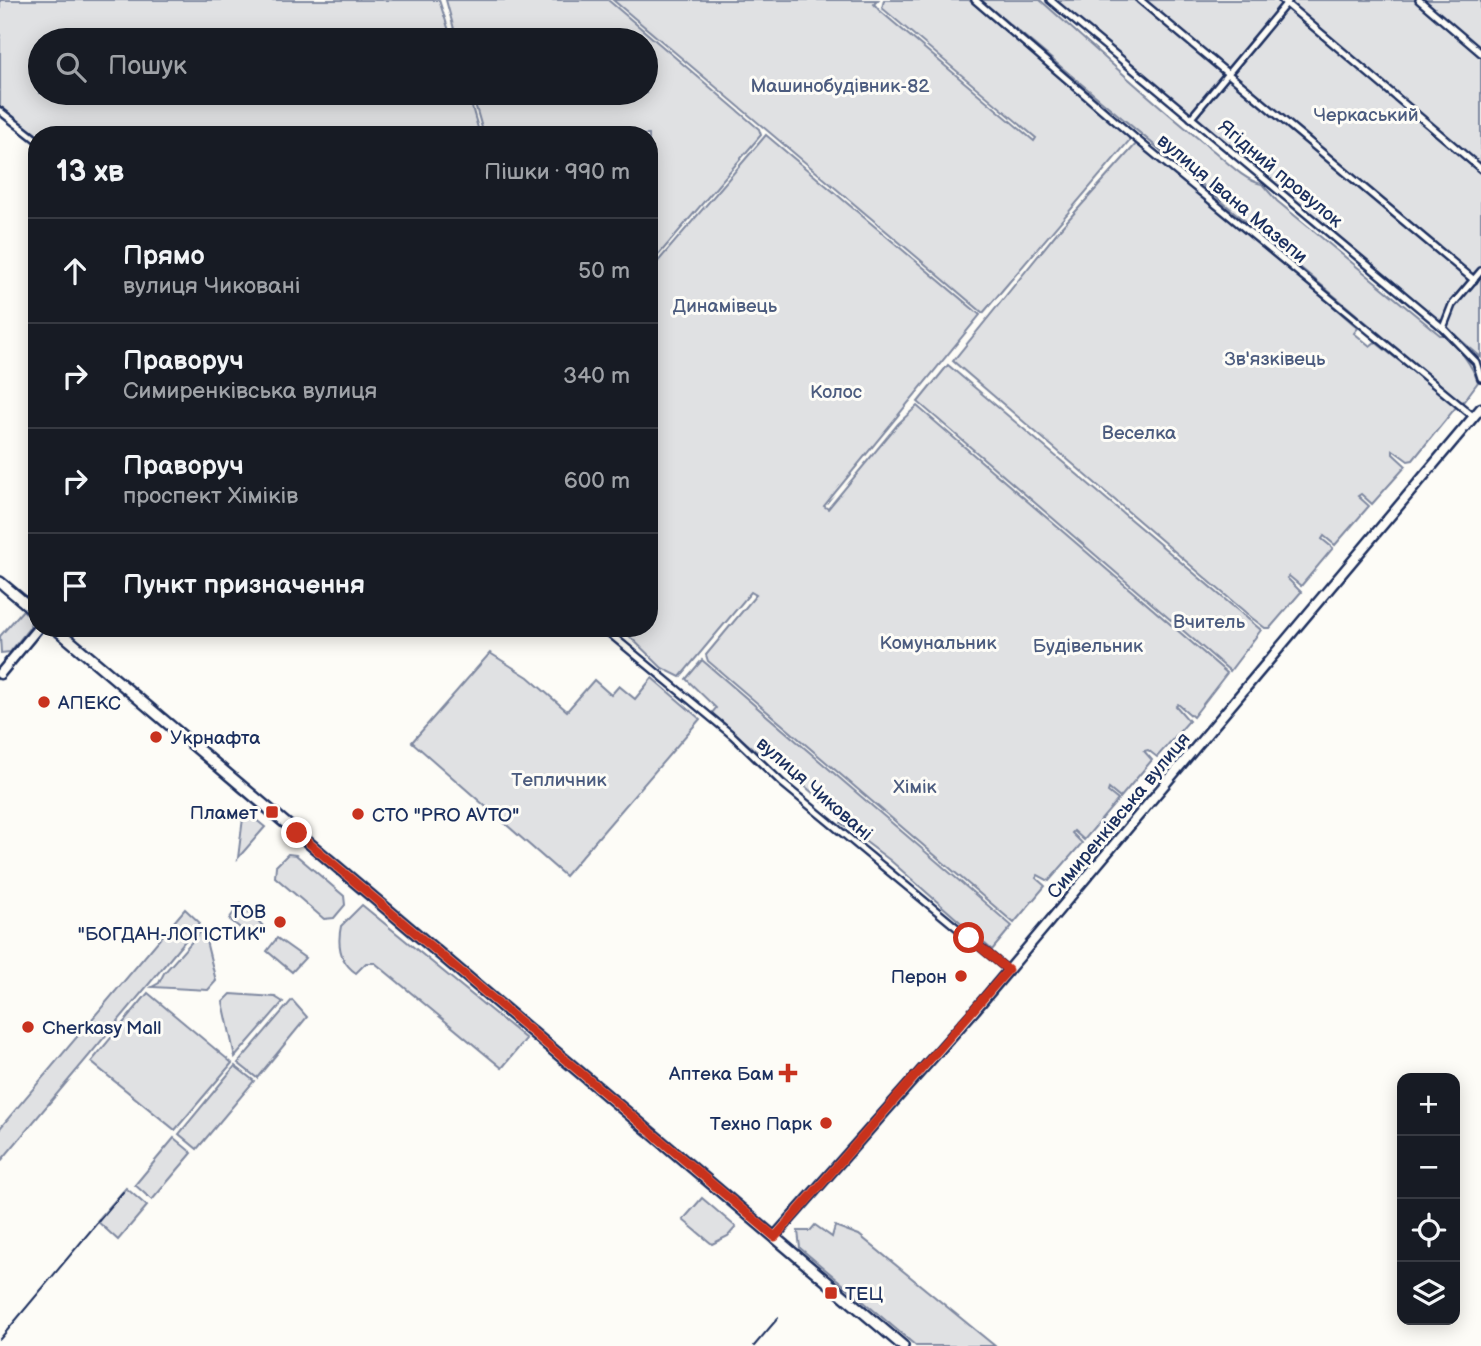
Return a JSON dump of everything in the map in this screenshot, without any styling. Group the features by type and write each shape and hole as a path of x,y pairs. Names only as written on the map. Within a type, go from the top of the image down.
{"main road":[{"name":"Симиренківська вулиця","path":"775,1237 1008,970 1481,408"},
{"path":"0,582 28,605"},
{"path":"0,674 31,637"},
{"path":"66,637 903,1346"}],"street":[{"name":"вулиця Івана Мазепи","path":"975,0 1135,138 1474,417"},
{"name":"Ягідний провулок","path":"1050,0 1443,328 1476,362 1481,378"},
{"path":"1140,0 1474,280"},
{"path":"1419,0 1481,53"},
{"path":"1191,118 1285,1 1481,169"},
{"path":"0,111 28,133"},
{"path":"1443,328 1445,317 1481,271"},
{"name":"вулиця Чиковані","path":"614,637 732,735 782,783 1008,970"}],"green space":[{"path":"0,0 439,0 448,28 28,28 28,105 471,105 477,126 28,126 28,128 0,107"},
{"path":"446,0 608,0 641,28 454,28"},
{"name":"Машинобудівник-82","path":"613,0 878,0 874,4 879,10 1034,141 1036,138 882,8 884,0 969,0 1129,136 1129,141 983,313 658,38 658,28 646,28"},
{"path":"981,0 1040,0 1232,167 1262,184 1277,201 1440,335 1444,335 1464,356 1478,382 1464,401 1461,402"},
{"name":"Черкаський","path":"1055,0 1481,0 1481,357"},
{"path":"658,43 759,129 761,135 658,255 658,126 481,126 475,105 658,105"},
{"path":"766,135 980,315 824,506 828,509 898,424 917,406 1227,673 1193,717 1178,704 1176,706 1189,721 1157,757 1148,750 1144,751 1152,760 1120,798 1109,789 1108,792 1118,800 1084,840 1074,831 1072,833 1082,843 1049,881 1038,875 1036,878 1045,886 1014,923 708,661 706,655 756,595 751,592 680,677 662,668 630,637 658,637 658,261"},
{"path":"1137,143 1358,328 1354,333 1370,346 1375,342 1457,406 1413,460 1408,461 1393,450 1393,454 1406,466 1372,504 1361,494 1358,496 1369,506 1335,545 1324,536 1322,539 1333,548 1301,586 1289,576 1287,578 1301,592 1270,628 1265,628 1252,618 953,361 1059,230"},
{"name":"Вчитель","path":"948,365 1261,630 1230,671 918,402"},
{"path":"23,610 28,615 28,630 10,652 1,653 0,636"},
{"name":"Тепличник","path":"490,653 528,677 567,711 594,680 611,695 619,686 635,699 652,678 700,719 565,876 412,742"},
{"name":"Хімік","path":"702,660 1012,926 992,950 891,861 841,823 843,820 838,815 763,750 759,754 712,713 716,708 686,679"},
{"path":"244,810 265,827 238,858"},
{"path":"288,854 296,855 344,896 345,905 334,918 324,919 275,877 276,866"},
{"path":"241,903 264,927 254,939 229,919"},
{"path":"362,905 526,1039 502,1068 375,963 366,963 356,973 346,964 339,940 341,926"},
{"path":"185,909 200,923 0,1162 0,1128"},
{"path":"203,929 216,981 208,990 152,987 159,983 164,973"},
{"path":"277,938 305,958 292,972 267,951"},
{"path":"148,993 232,1063 175,1130 91,1062"},
{"path":"231,994 275,997 283,1002 235,1057 223,1002"},
{"path":"292,1000 307,1017 257,1078 238,1063"},
{"path":"235,1066 254,1081 197,1149 179,1134"},
{"path":"174,1138 192,1153 152,1200 135,1185"},
{"path":"126,1188 147,1206 118,1240 97,1221"},
{"path":"702,1198 736,1227 728,1236 712,1244 683,1220"},
{"path":"815,1225 832,1237 835,1226 859,1235 995,1346 916,1346 800,1248 798,1231 810,1231"}],"railway":[{"path":"0,1339 123,1192"},
{"path":"754,1346 778,1318"}],"place":[{"name":"АПЕКС","path":"44,702"},
{"name":"Укрнафта","path":"156,737"},
{"name":"Пламет","path":"272,812"},
{"name":"СТО \"PRO AVTO\"","path":"358,814"},
{"name":"ТОВ \"БОГДАН-ЛОГІСТИК\"","path":"280,922"},
{"name":"Перон","path":"961,976"},
{"name":"Cherkasy Mall","path":"28,1027"},
{"name":"Аптека Бам","path":"788,1073"},
{"name":"Техно Парк","path":"826,1123"},
{"name":"ТЕЦ","path":"831,1293"}],"route":[{"path":"297,833 775,1237 1008,970 969,938"}],"park label":[{"name":"Динамівець","path":"725,305"},
{"name":"Зв'язківець","path":"1275,358"},
{"name":"Колос","path":"836,391"},
{"name":"Веселка","path":"1139,432"},
{"name":"Комунальник","path":"938,642"},
{"name":"Будівельник","path":"1088,645"}]}
